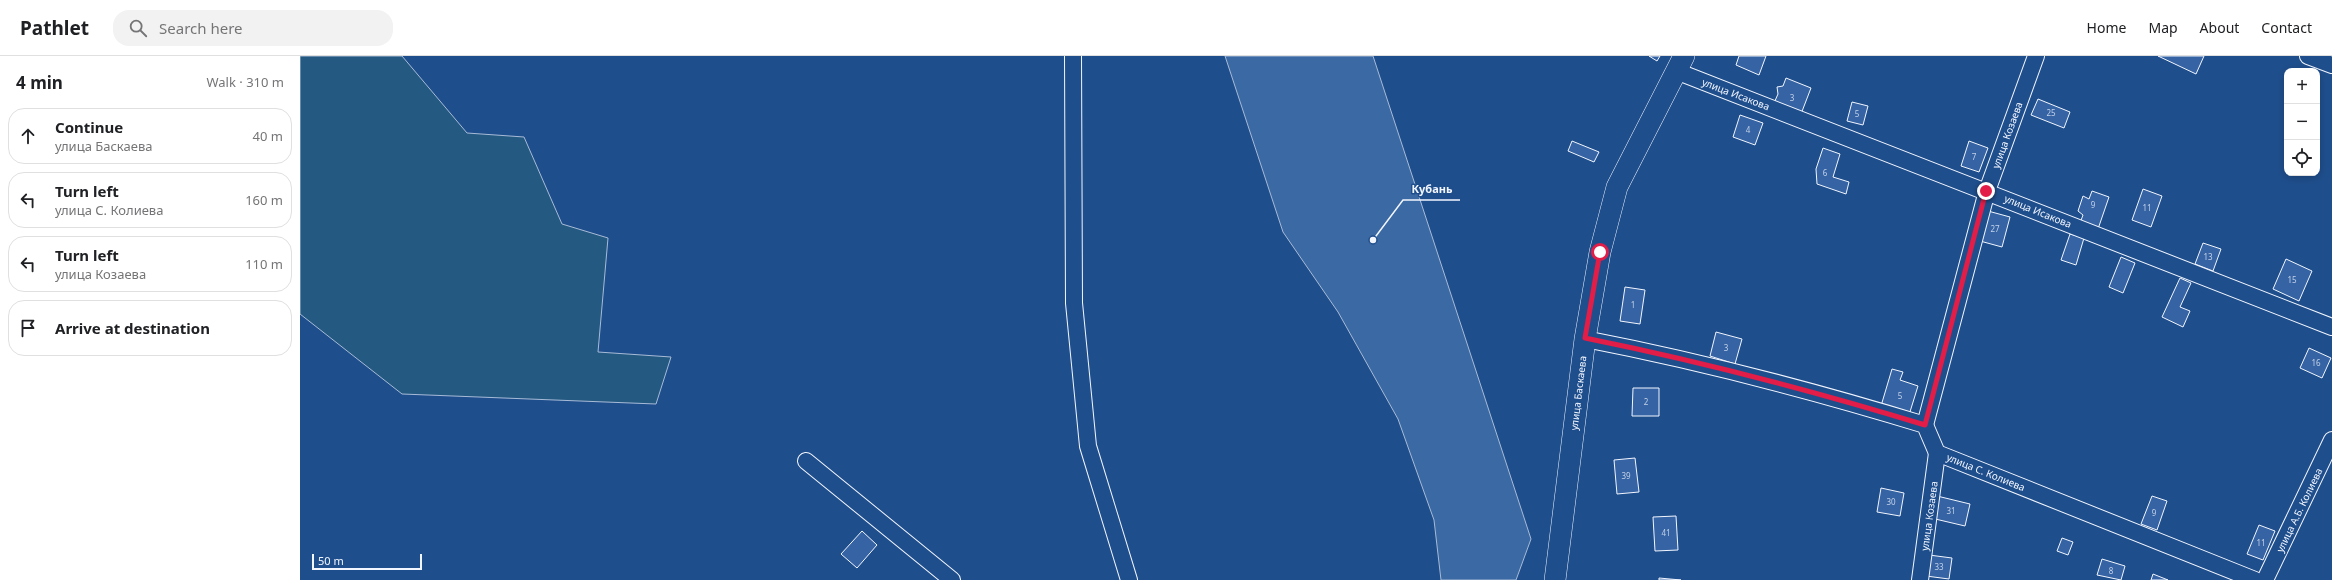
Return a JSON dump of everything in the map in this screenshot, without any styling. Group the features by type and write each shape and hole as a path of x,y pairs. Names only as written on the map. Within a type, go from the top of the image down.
{"main road":[{"name":"улица Баскаева","path":"1555,580 1585,338 1600,252 1617,187 1680,63"}],"street":[{"path":"1073,56 1074,303 1088,446 1129,580"},
{"name":"улица Козаева","path":"1925,425 1986,191 2036,56"},
{"path":"2308,56 2332,65"},
{"name":"улица Исакова","path":"1680,63 1986,191 2332,327"},
{"path":"1585,338 1636,348 1852,403 1925,425"},
{"name":"улица С. Колиева","path":"1925,425 1937,452 2255,580"},
{"name":"улица А.Б. Колиева","path":"2265,580 2332,440"},
{"name":"улица Козаева","path":"1920,580 1937,452"},
{"path":"806,461 952,580"}],"shaded area":[{"path":"300,56 402,56 467,133 524,137 562,224 608,238 598,352 671,357 656,404 402,394 300,314"},
{"path":"1225,56 1373,56 1531,539 1516,580 1441,580 1434,520 1398,419 1338,312 1283,232"}],"building":[{"path":"1649,56 1660,56 1657,61"},
{"path":"1739,56 1766,56 1759,75 1736,65"},
{"path":"2158,56 2204,56 2196,74"},
{"path":"1786,78 1811,88 1801,114 1774,103 1778,94 1777,87 1783,86"},
{"path":"2038,99 2070,112 2064,128 2031,115"},
{"path":"1852,102 1868,106 1863,125 1847,121"},
{"path":"1740,115 1763,123 1755,145 1733,137"},
{"path":"1572,141 1599,152 1594,162 1568,151"},
{"path":"1969,141 1988,148 1979,172 1961,166"},
{"path":"1823,148 1840,154 1833,177 1849,182 1846,194 1817,184 1816,169"},
{"path":"2143,189 2162,196 2151,227 2132,220"},
{"path":"2092,191 2109,197 2098,229 2080,223 2083,215 2078,211 2083,196 2089,199"},
{"path":"1988,211 2010,217 2002,247 1980,241"},
{"path":"2070,234 2084,238 2076,265 2061,260"},
{"path":"2203,243 2221,249 2213,271 2195,264"},
{"path":"2121,257 2135,263 2123,293 2109,287"},
{"path":"2286,259 2312,271 2299,301 2273,289"},
{"path":"2180,278 2191,283 2180,307 2190,311 2183,327 2162,317"},
{"path":"1625,287 1645,290 1640,324 1620,321"},
{"path":"1716,332 1742,339 1735,364 1710,356"},
{"path":"2309,348 2331,358 2322,378 2300,368"},
{"path":"1892,369 1903,372 1900,380 1918,386 1909,415 1881,406"},
{"path":"1633,388 1659,388 1659,416 1632,416"},
{"path":"1635,458 1639,492 1617,494 1614,460"},
{"path":"1881,488 1904,493 1900,516 1877,512"},
{"path":"1937,496 1970,504 1965,526 1931,518"},
{"path":"2152,496 2167,501 2157,530 2141,524"},
{"path":"1676,516 1678,550 1655,551 1653,517"},
{"path":"2259,525 2275,531 2263,560 2247,554"},
{"path":"862,531 877,545 857,568 841,554"},
{"path":"2062,538 2073,542 2068,555 2057,551"},
{"path":"1929,555 1952,558 1949,579 1926,576"},
{"path":"2102,559 2125,566 2121,580 2097,575"},
{"path":"2153,574 2168,580 2151,580"},
{"path":"1659,578 1681,580 1659,580"}],"place":[{"name":"Кубань","path":"1373,240"}],"route":[{"path":"1600,252 1585,338 1636,348 1852,403 1925,425 1986,191"}]}
